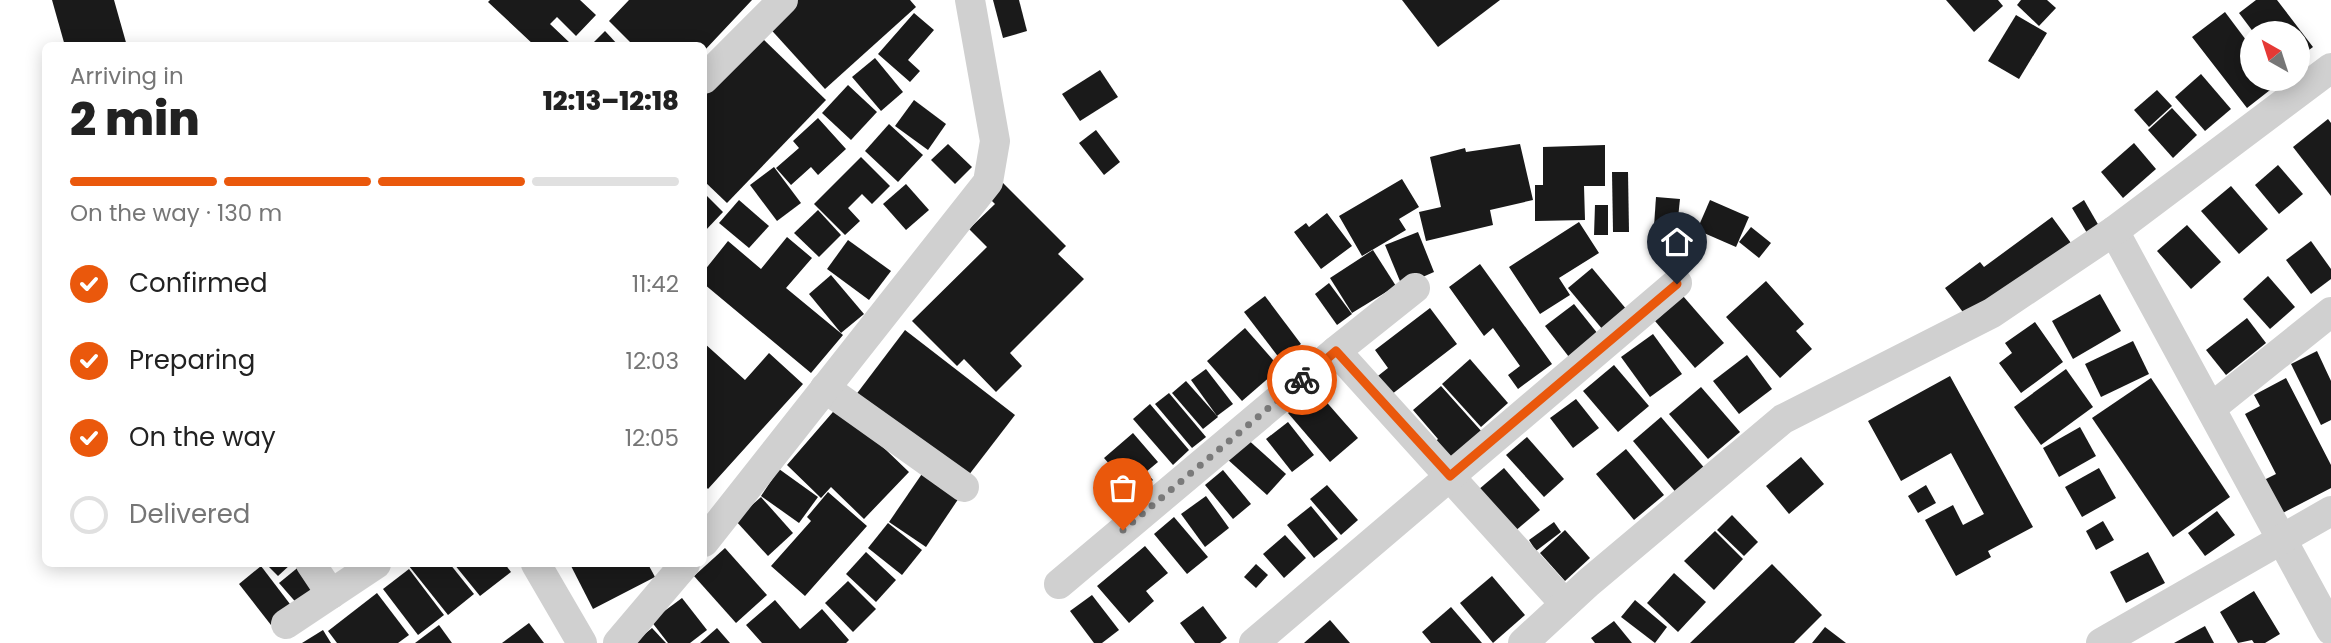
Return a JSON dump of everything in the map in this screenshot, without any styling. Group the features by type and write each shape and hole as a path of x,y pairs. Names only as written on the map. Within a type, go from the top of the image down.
{"street":[{"path":"707,76 783,0"},
{"path":"707,538 988,183 995,141 970,0"},
{"path":"1523,643 1565,604 1783,419 1992,313 2114,231 2331,68"},
{"path":"2114,231 2331,630"},
{"path":"1254,643 1677,284"},
{"path":"1059,584 1415,288"},
{"path":"2211,408 2331,312"},
{"path":"1336,351 1565,604"},
{"path":"825,388 964,487"},
{"path":"2102,643 2331,511"},
{"path":"313,567 331,594"},
{"path":"286,624 372,567"},
{"path":"538,567 582,643"},
{"path":"618,643 682,567"}],"building":[{"path":"52,0 114,0 126,42 64,42"},
{"path":"580,0 596,15 576,36 557,17 550,24 569,42 531,42 488,2"},
{"path":"629,0 752,0 707,48 707,42 630,42 609,21"},
{"path":"791,0 910,0 916,7 825,89 765,23"},
{"path":"993,0 1019,0 1027,31 1003,38"},
{"path":"1402,0 1500,0 1438,47"},
{"path":"1946,0 1998,0 2003,6 1974,32"},
{"path":"2021,0 2047,0 2056,8 2039,26 2017,5"},
{"path":"2256,0 2277,0 2293,21 2245,21 2239,13"},
{"path":"2225,12 2240,32 2240,91 2269,91 2247,108 2192,37"},
{"path":"914,13 934,30 908,60 920,71 910,82 878,54"},
{"path":"2016,15 2047,33 2019,79 1988,61"},
{"path":"605,31 615,42 594,42"},
{"path":"761,37 826,100 727,203 707,184 707,93"},
{"path":"875,58 903,92 881,111 852,77"},
{"path":"1100,70 1118,97 1080,121 1062,94"},
{"path":"2201,74 2231,109 2205,131 2175,97"},
{"path":"848,85 877,112 851,140 822,113"},
{"path":"2157,90 2172,106 2149,127 2134,110"},
{"path":"914,100 946,124 928,150 895,126"},
{"path":"2172,108 2197,135 2173,158 2148,130"},
{"path":"818,118 846,149 818,175 811,167 791,185 776,168 799,148 793,141"},
{"path":"2328,119 2331,123 2331,196 2293,147"},
{"path":"889,124 923,155 898,182 865,151"},
{"path":"1096,130 1120,162 1104,175 1079,143"},
{"path":"2134,143 2156,169 2123,198 2101,172"},
{"path":"948,144 972,167 955,184 931,160"},
{"path":"1520,144 1533,200 1490,210 1493,225 1426,241 1419,212 1441,207 1430,157 1465,148 1466,152"},
{"path":"1605,145 1605,186 1584,186 1585,220 1535,221 1535,185 1543,185 1543,147"},
{"path":"861,157 890,186 872,204 862,194 848,208 860,221 845,235 814,204"},
{"path":"2278,165 2303,194 2279,214 2255,185"},
{"path":"774,167 801,203 777,221 750,185"},
{"path":"1612,172 1628,172 1629,232 1613,232"},
{"path":"1402,179 1419,207 1399,219 1406,230 1362,256 1339,216"},
{"path":"1001,181 1066,246 1058,254 1084,279 1010,353 1022,366 996,392 964,359 957,366 912,321 987,247 969,229 995,204 987,196"},
{"path":"906,184 929,210 906,230 883,204"},
{"path":"2231,186 2268,229 2239,254 2201,211"},
{"path":"707,196 723,212 707,229"},
{"path":"1656,197 1680,199 1677,228 1654,226"},
{"path":"739,200 769,226 749,248 719,223"},
{"path":"1710,200 1749,217 1736,247 1697,230"},
{"path":"2084,200 2099,226 2087,233 2072,208"},
{"path":"1595,205 1608,205 1608,235 1594,235"},
{"path":"818,210 841,235 819,257 794,233"},
{"path":"1327,213 1352,246 1321,269 1294,232 1306,223 1309,227"},
{"path":"2052,217 2071,243 1968,319 1945,288 1980,262 1984,267"},
{"path":"1579,222 1599,253 1559,278 1570,295 1540,314 1509,267"},
{"path":"2187,225 2221,262 2191,289 2157,251"},
{"path":"1751,227 1771,243 1759,258 1739,242"},
{"path":"1418,232 1434,272 1402,286 1385,245"},
{"path":"787,237 812,258 786,288 843,335 811,373 707,286 707,267 728,241 761,269"},
{"path":"848,240 891,271 869,300 827,269"},
{"path":"2311,241 2331,269 2331,279 2311,294 2286,260"},
{"path":"1373,250 1396,286 1352,313 1330,278"},
{"path":"1480,264 1552,364 1518,389 1508,375 1520,366 1493,328 1484,336 1449,287"},
{"path":"1592,268 1627,310 1603,330 1568,288"},
{"path":"831,275 864,314 841,333 809,294"},
{"path":"2268,276 2295,307 2270,329 2243,299"},
{"path":"1766,281 1804,324 1796,331 1812,349 1780,378 1726,317"},
{"path":"1329,283 1352,314 1337,325 1315,294"},
{"path":"2100,294 2121,331 2073,359 2052,321"},
{"path":"1265,296 1301,344 1280,359 1244,312"},
{"path":"1683,296 1724,343 1695,368 1655,321"},
{"path":"1574,304 1598,334 1569,357 1545,326"},
{"path":"1430,308 1457,344 1383,401 1369,383 1388,368 1375,350"},
{"path":"2247,318 2266,343 2226,375 2206,350"},
{"path":"2035,322 2063,362 2021,393 1999,363 2012,353 2005,343"},
{"path":"1245,328 1280,368 1242,401 1207,361"},
{"path":"905,330 1015,415 965,480 855,396"},
{"path":"1653,334 1682,374 1650,397 1621,357"},
{"path":"2133,341 2149,374 2101,397 2085,364"},
{"path":"707,346 745,380 769,353 803,384 708,489"},
{"path":"2317,351 2331,381 2331,420 2321,425 2291,364"},
{"path":"1747,355 1772,389 1739,414 1713,381"},
{"path":"1470,359 1508,403 1481,427 1442,384"},
{"path":"1614,365 1649,406 1618,432 1583,391"},
{"path":"1206,369 1233,404 1217,416 1191,380"},
{"path":"2066,369 2093,407 2041,445 2014,407"},
{"path":"1950,376 2033,527 1988,551 1991,557 1956,576 1925,520 1953,505 1963,525 1984,514 1951,453 1901,481 1868,421"},
{"path":"2151,378 2230,497 2173,537 2092,418"},
{"path":"2286,378 2331,465 2331,488 2277,516 2260,482 2276,474 2245,414 2260,406 2254,395"},
{"path":"1186,381 1218,417 1203,429 1172,393"},
{"path":"1441,386 1483,433 1445,466 1429,447 1438,439 1413,410"},
{"path":"1701,387 1740,432 1708,459 1669,414"},
{"path":"1315,389 1358,438 1330,462 1288,413"},
{"path":"1169,393 1206,437 1192,448 1155,404"},
{"path":"1576,399 1599,428 1573,448 1550,418"},
{"path":"1150,404 1189,450 1173,465 1133,419"},
{"path":"839,405 909,472 864,519 831,487 821,498 787,465"},
{"path":"1661,417 1707,471 1678,495 1633,441"},
{"path":"1288,422 1314,455 1292,472 1266,439"},
{"path":"2080,427 2096,456 2059,477 2043,448"},
{"path":"1133,433 1158,462 1146,472 1153,480 1136,495 1104,458"},
{"path":"1245,437 1286,474 1267,495 1226,458"},
{"path":"1527,437 1564,479 1544,497 1506,455"},
{"path":"1626,449 1664,495 1634,520 1596,474"},
{"path":"1801,457 1824,484 1789,514 1766,486"},
{"path":"928,465 965,489 926,547 889,522"},
{"path":"1504,468 1540,510 1514,532 1478,490"},
{"path":"2099,468 2116,498 2082,517 2065,487"},
{"path":"779,469 818,497 799,523 761,496"},
{"path":"1223,470 1251,504 1233,519 1205,485"},
{"path":"1327,485 1358,520 1341,535 1310,499"},
{"path":"1926,485 1936,503 1918,513 1908,496"},
{"path":"828,492 867,526 805,596 771,566 811,521 807,517"},
{"path":"1206,496 1229,528 1205,547 1181,514"},
{"path":"761,497 793,533 768,556 735,520"},
{"path":"1311,506 1338,539 1314,558 1287,525"},
{"path":"2217,511 2235,535 2205,556 2188,533"},
{"path":"1732,515 1758,542 1744,556 1717,530"},
{"path":"1174,517 1208,557 1187,574 1154,534"},
{"path":"2103,521 2114,540 2096,550 2086,531"},
{"path":"1554,522 1561,532 1536,551 1529,540"},
{"path":"888,523 922,550 902,575 868,548"},
{"path":"1565,530 1590,558 1565,581 1540,553"},
{"path":"1715,531 1743,559 1714,590 1684,561"},
{"path":"1285,535 1306,558 1284,578 1263,554"},
{"path":"1145,546 1168,573 1146,591 1154,601 1129,623 1097,586"},
{"path":"725,548 767,595 736,623 694,576"},
{"path":"866,552 896,580 876,602 846,574"},
{"path":"2148,552 2165,583 2126,603 2110,572"},
{"path":"1256,564 1268,575 1256,588 1244,577"},
{"path":"1772,564 1822,615 1794,643 1690,643"},
{"path":"262,567 293,608 271,625 239,584"},
{"path":"269,567 288,567 278,576"},
{"path":"299,567 303,567 321,588 299,606 279,583"},
{"path":"410,567 452,567 474,594 448,615"},
{"path":"456,567 507,567 511,572 480,596"},
{"path":"572,567 650,567 655,577 593,609"},
{"path":"409,569 444,615 418,635 383,589"},
{"path":"1674,573 1706,602 1678,632 1647,603"},
{"path":"1492,576 1525,615 1493,643 1460,603"},
{"path":"848,581 876,609 853,632 825,603"},
{"path":"2254,591 2280,634 2265,643 2254,643 2252,640 2238,643 2220,612"},
{"path":"377,593 409,635 398,643 337,643 328,631"},
{"path":"1092,595 1119,630 1102,643 1094,643 1070,611"},
{"path":"682,598 707,630 690,643 668,643 651,621"},
{"path":"775,600 800,629 822,609 849,640 846,643 762,643 746,625"},
{"path":"1635,600 1667,627 1655,643 1621,617"},
{"path":"1203,606 1227,638 1220,643 1195,643 1180,623"},
{"path":"1451,607 1482,643 1431,643 1422,632"},
{"path":"1330,620 1350,643 1304,643"},
{"path":"1614,621 1632,643 1595,643 1591,638"},
{"path":"529,623 544,643 502,643"},
{"path":"439,625 452,643 415,643"},
{"path":"2205,626 2214,643 2174,643"},
{"path":"1825,627 1846,643 1812,643"},
{"path":"652,628 666,643 634,643"},
{"path":"717,628 730,643 700,643"},
{"path":"323,630 331,643 302,643"}],"way so far":[{"path":"1123,530 1302,380"}],"route":[{"path":"1302,380 1336,351 1450,476 1677,284"}]}
